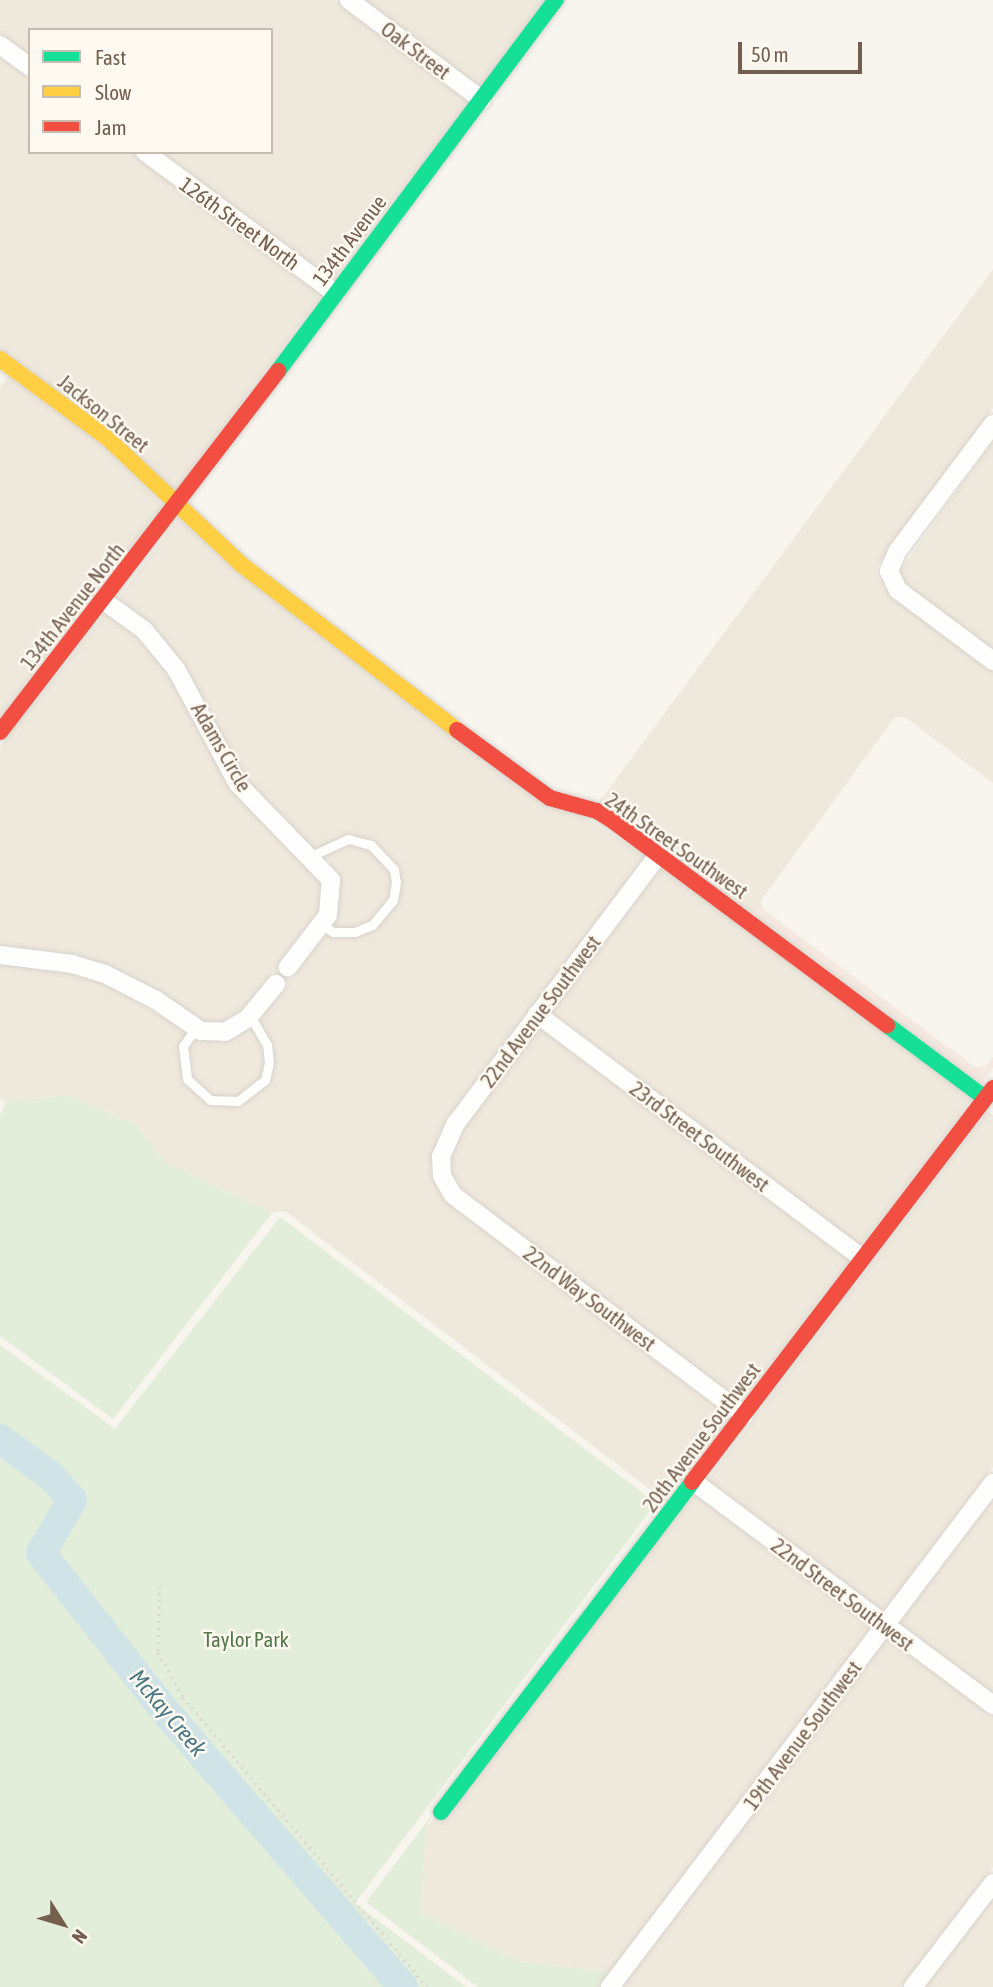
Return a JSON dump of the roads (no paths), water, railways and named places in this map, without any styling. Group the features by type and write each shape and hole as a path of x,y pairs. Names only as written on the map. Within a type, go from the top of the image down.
{"street":[{"name":"Oak Street","path":"349,0 482,100"},
{"name":"134th Avenue","path":"176,506 556,0"},
{"path":"0,45 28,66"},
{"name":"126th Street North","path":"148,154 335,293"},
{"name":"Jackson Street","path":"2,365 105,436 176,506"},
{"path":"993,424 897,552 889,571 898,590 993,661"},
{"name":"134th Avenue North","path":"0,732 176,506"},
{"name":"24th Street Southwest","path":"176,506 242,565 531,786 550,798 597,811 660,854 990,1097"},
{"name":"Adams Circle","path":"104,601 152,640 200,710 238,784 283,834 312,856 331,880 328,915 289,967"},
{"name":"22nd Avenue Southwest","path":"442,1176 447,1137 660,854"},
{"path":"0,954 72,964 105,974 196,1028 225,1032 250,1016 276,984"},
{"name":"23rd Street Southwest","path":"537,1014 862,1258"},
{"name":"20th Avenue Southwest","path":"442,1812 862,1258 990,1097"},
{"name":"22nd Way Southwest","path":"442,1176 453,1195 744,1415"},
{"name":"22nd Street Southwest","path":"694,1482 993,1705"},
{"name":"19th Avenue Southwest","path":"610,1987 993,1483"},
{"path":"913,1987 993,1882"}],"lane":[{"path":"312,856 348,839 371,845 394,870 396,882 393,900 372,925 355,932 333,932 321,924"},
{"path":"196,1028 183,1046 187,1079 210,1100 239,1101 265,1080 269,1063 267,1045 250,1016"}],"waterway":[{"name":"McKay Creek","path":"0,1439 51,1476 72,1500 41,1553 164,1710 403,1987"}],"park label":[{"name":"Taylor Park","path":"246,1639"}]}
